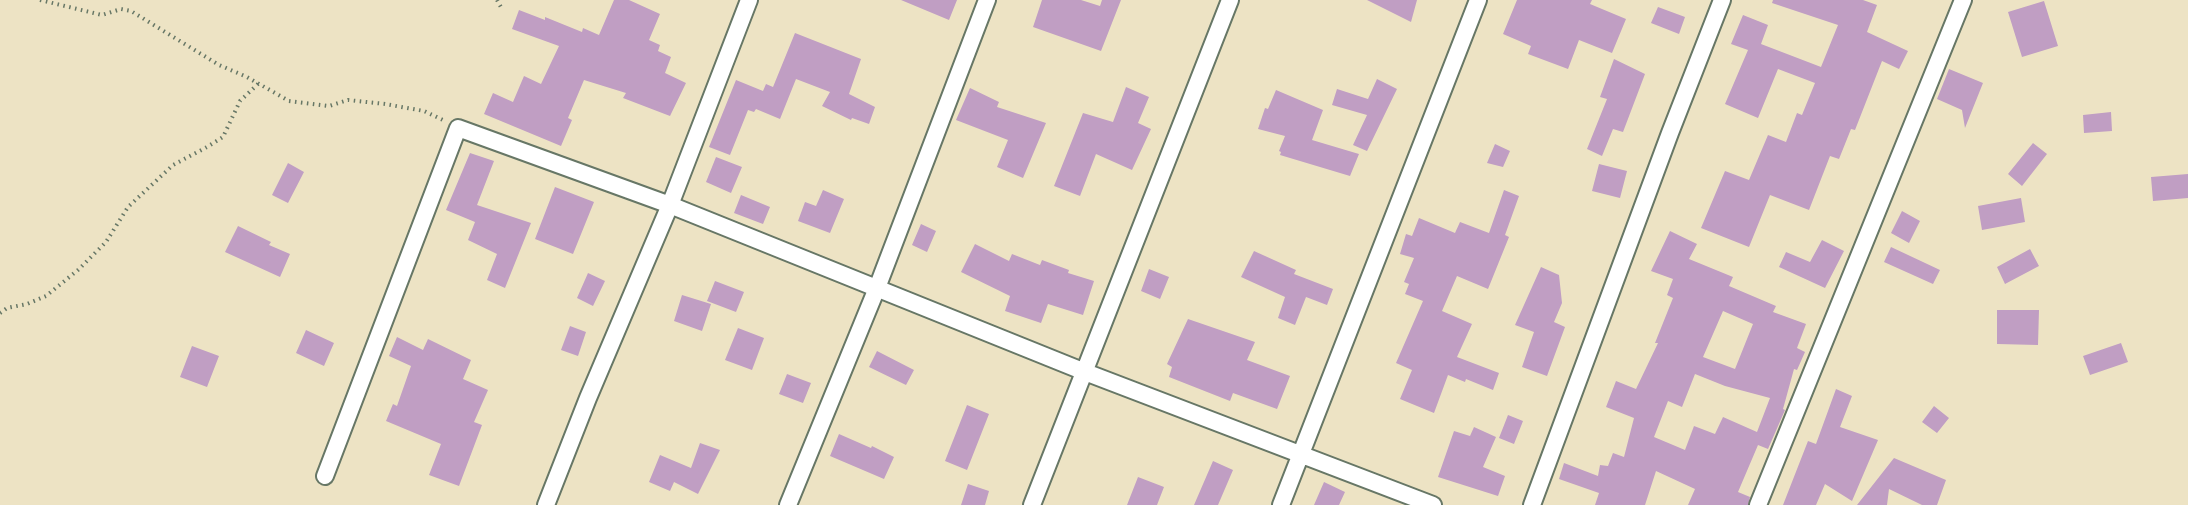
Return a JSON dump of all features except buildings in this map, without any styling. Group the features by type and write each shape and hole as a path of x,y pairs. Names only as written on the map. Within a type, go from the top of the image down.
{"street":[{"path":"546,505 588,398 670,205 749,0"},
{"path":"788,505 877,288 987,0"},
{"path":"1032,505 1230,0"},
{"path":"1281,505 1478,0"},
{"path":"1532,505 1670,133 1722,0"},
{"path":"1758,505 1963,0"},
{"path":"325,476 458,128 670,205 1084,372 1433,505"}],"path":[{"path":"40,0 102,15 121,9 130,11 219,65 289,100 329,106 348,100 385,104 424,111 458,128"},
{"path":"497,0 502,9"},
{"path":"0,313 8,308 27,304 46,296 78,270 106,242 129,207 172,165 223,136 240,101 259,83"}]}
